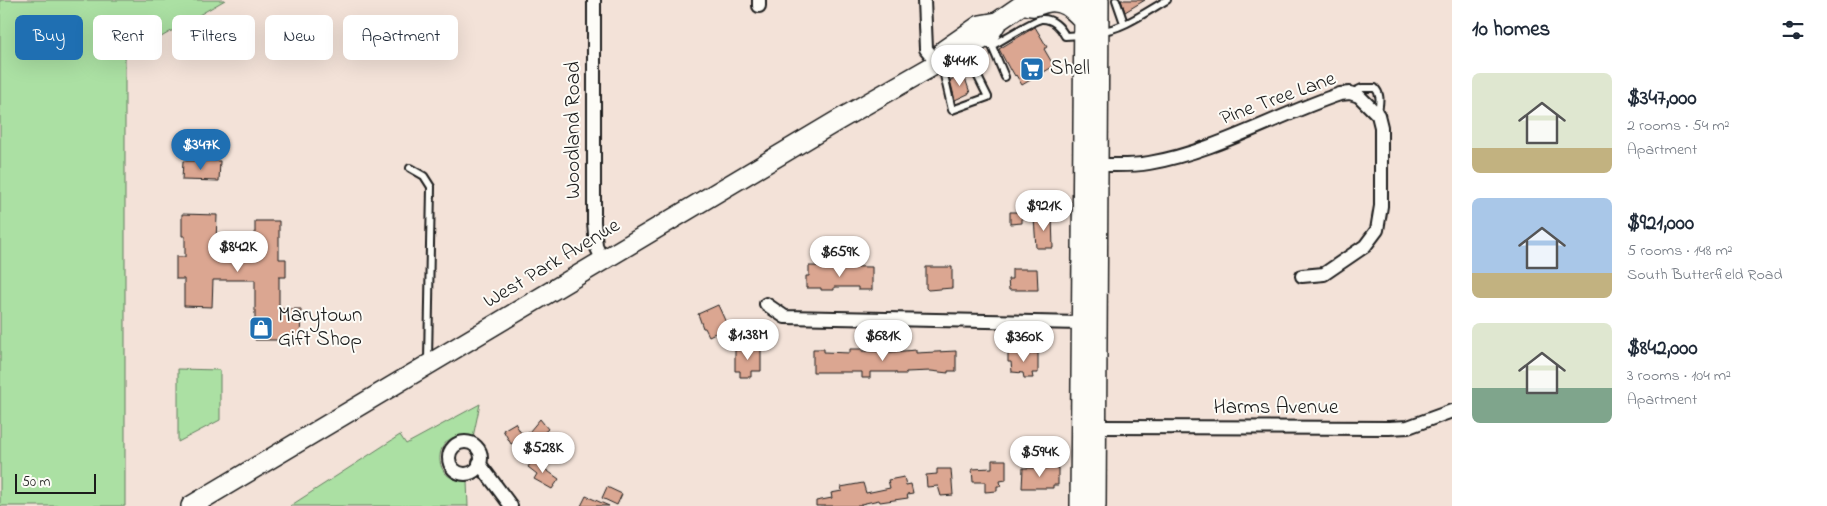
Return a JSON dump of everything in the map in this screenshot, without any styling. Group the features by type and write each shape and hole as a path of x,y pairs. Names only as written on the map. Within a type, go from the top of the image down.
{"main road":[{"path":"1084,0 1089,29 1099,165 1096,506"},
{"path":"1080,506 1081,323 1089,29 1099,0"},
{"name":"West Park Avenue","path":"191,506 602,259 938,62 951,59 992,34 1026,2"},
{"path":"1026,2 1033,8 1051,2 1068,5 1089,29"},
{"name":"West Park Avenue","path":"938,62 944,48 980,24 992,34"}],"street":[{"name":"Woodland Road","path":"594,0 594,222 596,246 602,259"},
{"path":"924,0 926,49 938,62"},
{"name":"Pine Tree Lane","path":"1099,165 1150,163 1203,148 1321,100 1340,94 1350,93 1359,96 1378,115 1380,127 1381,206 1377,230 1365,246 1324,274 1302,276"},
{"path":"766,304 786,317 1081,323"},
{"name":"Harms Avenue","path":"1097,427 1408,427 1452,411"},
{"path":"480,463 511,506"}],"lane":[{"path":"1116,0 1124,23"},
{"path":"1005,77 992,34 1040,19 1051,21 1062,29 1065,36 1089,29 1108,31 1167,0"},
{"path":"938,62 944,75 952,110 988,97 965,50"},
{"path":"410,168 424,176 431,187 428,364"}],"green space":[{"path":"0,0 225,0 199,15 172,15 172,31 162,37 162,15 93,15 93,60 125,60 125,506 0,506"},
{"path":"178,369 220,370 220,420 178,442"},
{"path":"480,404 473,437 460,436 451,439 441,451 440,460 442,468 447,475 455,479 467,481 468,506 290,506 400,435 406,444"}],"building":[{"path":"1121,0 1145,0 1125,12"},
{"path":"1035,27 1047,47 1044,49 1054,66 1022,85 1016,75 1010,70 999,49"},
{"path":"964,75 970,93 955,100 950,80"},
{"path":"183,161 220,161 219,181 182,180"},
{"path":"1010,212 1022,212 1022,223 1010,224"},
{"path":"182,214 217,215 216,243 255,242 255,221 279,221 279,259 286,259 286,277 279,277 279,309 301,309 300,340 255,340 255,280 213,280 212,307 184,306 184,279 176,279 176,257 185,257 185,236 182,236"},
{"path":"1052,216 1053,248 1036,248 1034,217"},
{"path":"809,266 872,267 872,290 858,290 858,287 834,287 834,290 806,288 806,276 809,276"},
{"path":"926,267 952,267 952,288 928,290 926,288"},
{"path":"1012,269 1037,269 1038,290 1009,290 1008,279 1012,279"},
{"path":"718,305 728,327 709,336 705,328 703,328 698,314"},
{"path":"740,348 761,349 761,371 751,371 751,377 740,377 740,371 735,371 735,350 740,350"},
{"path":"813,349 824,349 824,352 850,353 850,349 891,352 916,350 916,353 956,351 956,371 948,371 948,373 931,371 906,372 906,374 870,372 870,378 862,378 862,372 813,372"},
{"path":"1023,350 1023,353 1038,353 1038,373 1032,373 1033,378 1024,378 1023,373 1012,372 1011,362 1008,362 1008,351"},
{"path":"540,419 548,429 540,436 538,434 517,446 515,442 511,444 503,430 515,423 524,438"},
{"path":"534,458 544,465 542,467 559,479 552,489 534,479 537,474 528,467"},
{"path":"992,460 1006,460 1006,480 1000,481 1001,486 997,486 997,491 985,492 985,482 973,482 972,469 992,468"},
{"path":"1023,468 1058,468 1058,485 1053,485 1053,488 1022,488"},
{"path":"937,469 951,469 953,495 941,496 938,486 927,487 926,475 937,474"},
{"path":"904,477 906,485 911,484 913,493 907,494 908,498 880,502 879,500 861,504 861,506 816,506 816,501 832,498 831,493 842,491 841,487 863,483 866,493 890,488 888,480"},
{"path":"607,487 622,494 617,505 602,498"},
{"path":"586,496 609,506 581,506"}],"place":[{"name":"Shell","path":"1032,69"},
{"name":"Marytown Gift Shop","path":"261,328"}]}
